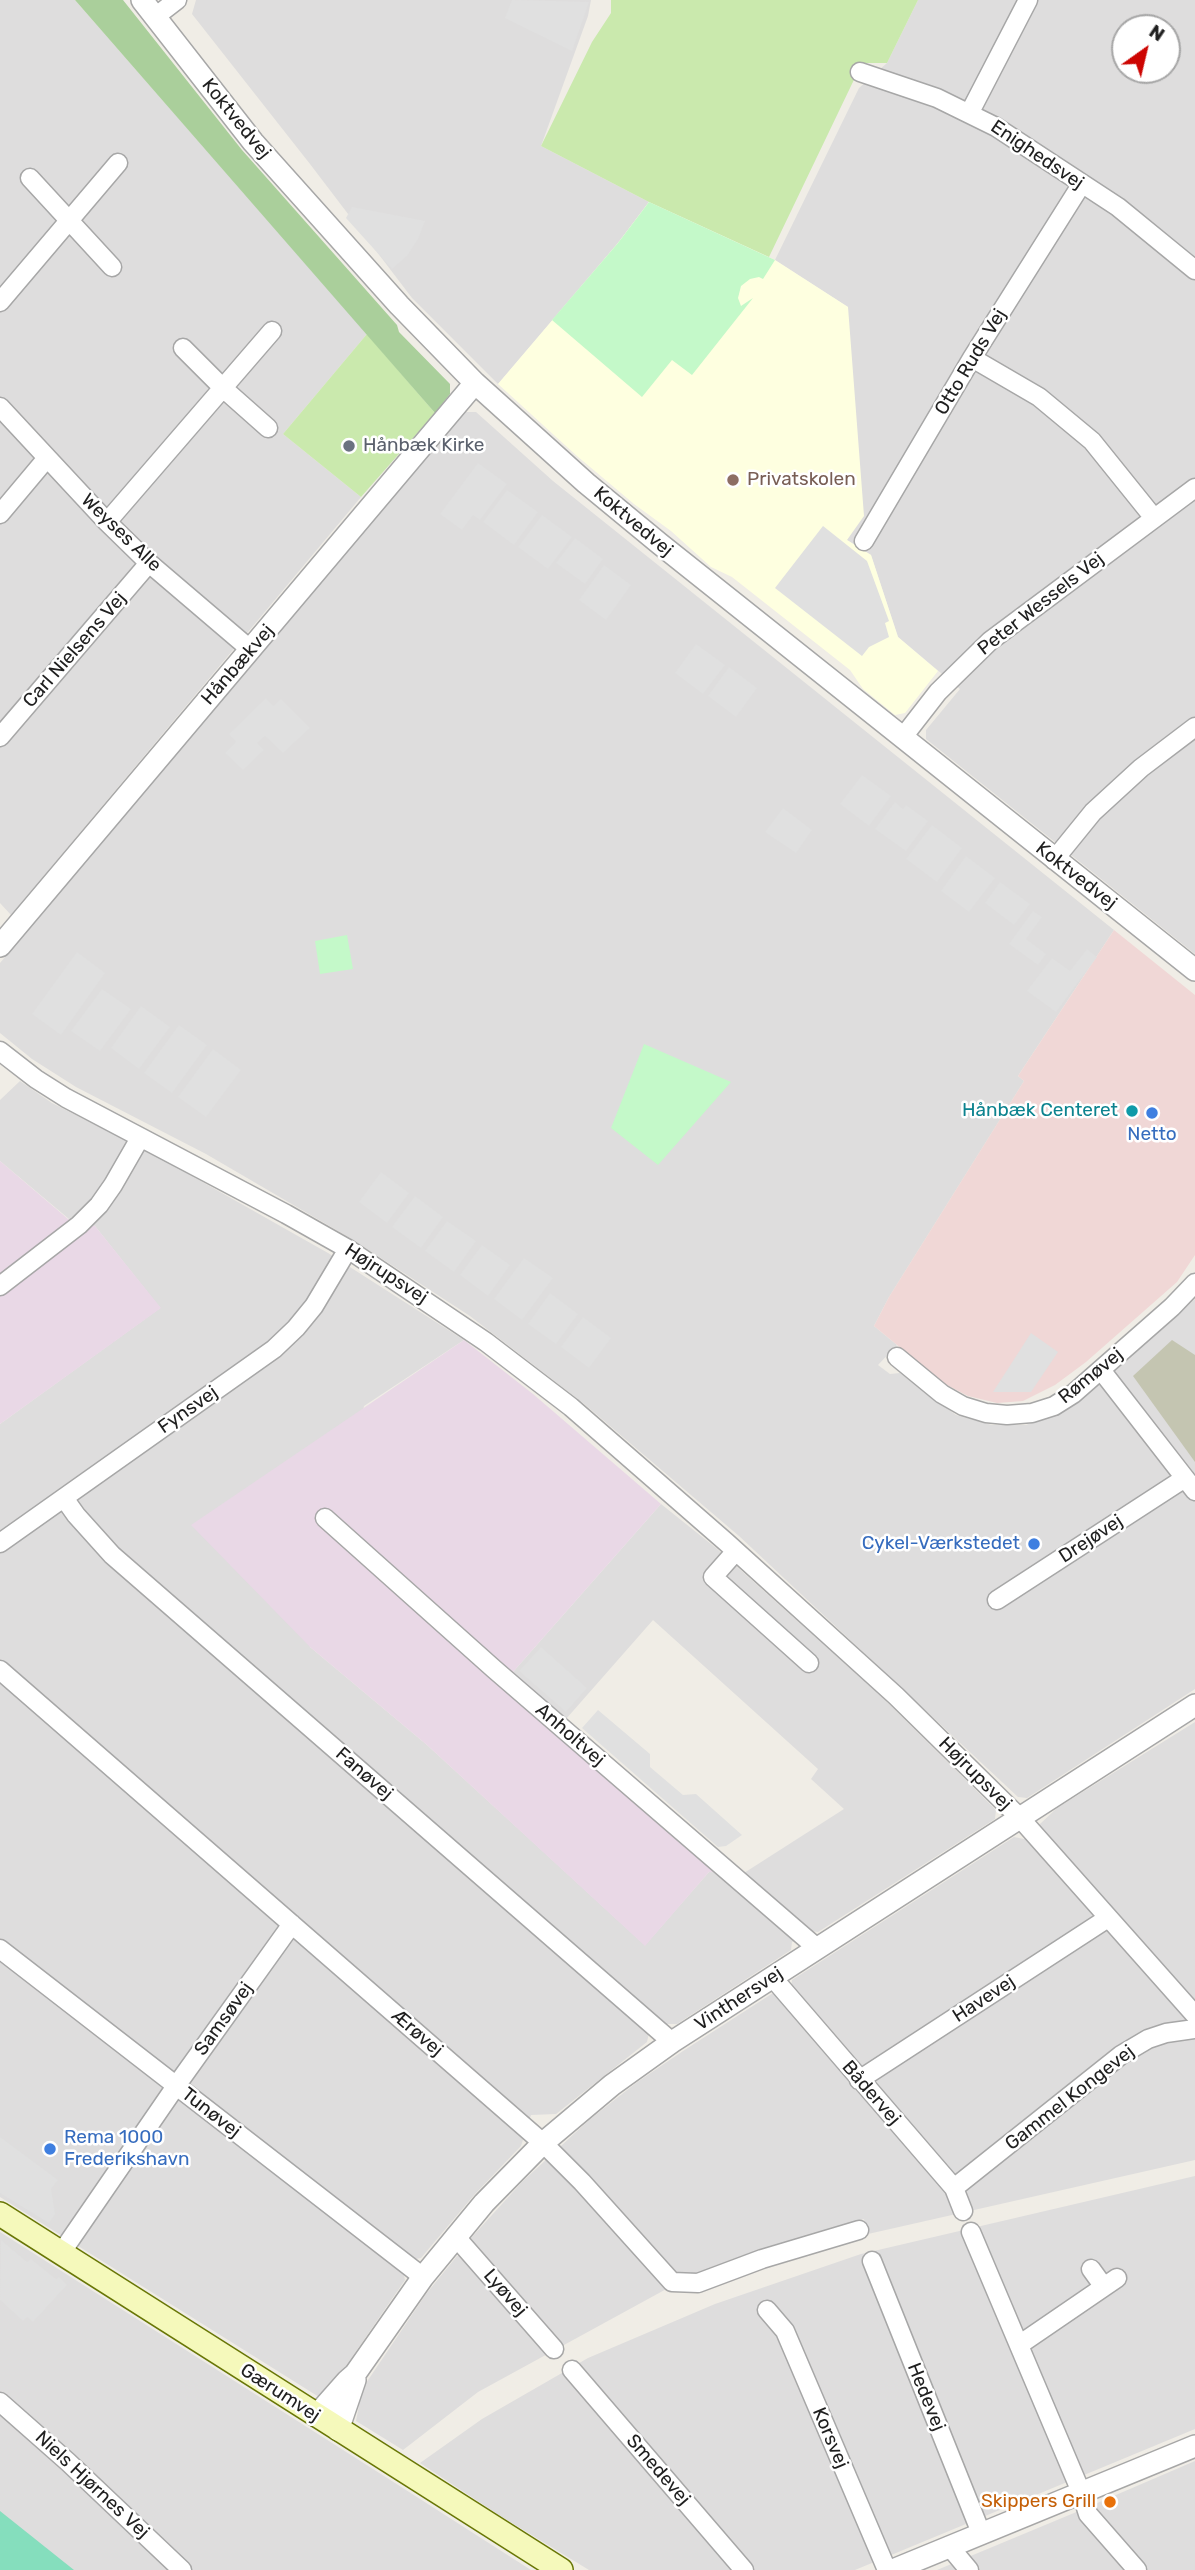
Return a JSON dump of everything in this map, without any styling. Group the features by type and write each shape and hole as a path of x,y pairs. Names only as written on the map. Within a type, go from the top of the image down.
{"main road":[{"name":"Gærumvej","path":"0,2214 547,2566"}],"street":[{"name":"Koktvedvej","path":"142,0 262,152 408,315 475,383 586,483 660,544 1195,970"},
{"path":"155,17 177,0"},
{"path":"970,112 1028,0"},
{"name":"Enighedsvej","path":"860,72 937,98 996,127 1118,207 1195,271"},
{"path":"0,302 117,162"},
{"path":"30,178 112,267"},
{"name":"Otto Ruds Vej","path":"864,541 972,358 1081,185"},
{"path":"107,522 272,331"},
{"path":"183,348 268,428"},
{"path":"972,358 1039,397 1092,441 1154,518"},
{"name":"Hånbækvej","path":"0,946 475,383"},
{"name":"Weyses Alle","path":"0,407 149,563 251,650"},
{"path":"0,514 47,457"},
{"name":"Peter Wessels Vej","path":"902,737 938,692 990,641 1195,488"},
{"name":"Carl Nielsens Vej","path":"0,737 149,563"},
{"path":"1054,860 1093,812 1141,768 1195,727"},
{"name":"Højrupsvej","path":"0,1051 66,1098 348,1249 516,1364 571,1408 736,1551 896,1696 1020,1818 1195,2015"},
{"path":"0,1286 79,1225 99,1205 140,1138"},
{"name":"Fynsvej","path":"0,1542 274,1349 314,1306 348,1249"},
{"name":"Rømøvej","path":"897,1357 942,1394 962,1406 986,1413 1032,1413 1054,1406 1073,1394 1172,1307 1195,1283"},
{"path":"1101,1370 1190,1484"},
{"name":"Drejøvej","path":"997,1600 1190,1484"},
{"name":"Fanøvej","path":"64,1498 112,1555 672,2042"},
{"name":"Anholtvej","path":"325,1518 494,1669 817,1948"},
{"path":"736,1551 713,1577 809,1663"},
{"name":"Ærøvej","path":"0,1670 543,2143 672,2282 698,2283 762,2259 859,2230"},
{"name":"Vinthersvej","path":"316,2416 346,2381 355,2375 455,2236 543,2143 612,2085 672,2042 1195,1705"},
{"name":"Havevej","path":"859,2080 1108,1917"},
{"name":"Samsøvej","path":"63,2253 176,2085 292,1924"},
{"name":"Tunøvej","path":"0,1949 423,2277"},
{"name":"Bådervej","path":"773,1978 954,2188 963,2211"},
{"name":"Gammel Kongevej","path":"954,2188 1121,2055 1148,2039 1195,2029"},
{"path":"971,2232 1088,2514 1137,2570"},
{"name":"Lyøvej","path":"455,2236 554,2349"},
{"name":"Hedevej","path":"872,2261 981,2533"},
{"path":"1019,2345 1110,2282 1091,2269"},
{"name":"Korsvej","path":"767,2310 785,2331 887,2570"},
{"name":"Smedevej","path":"572,2370 744,2570"},
{"name":"Vinthersvej","path":"338,2430 355,2384 355,2375"},
{"name":"Niels Hjørnes Vej","path":"0,2402 96,2488 181,2570"},
{"path":"893,2570 1081,2492 1192,2452"},
{"path":"949,2546 970,2570"}],"shaded area":[{"path":"0,0 75,0 367,334 283,434 361,497 11,915 0,903"},
{"path":"196,0 591,0 588,16 541,146 649,202 618,243 498,384 412,298 192,14"},
{"path":"512,0 589,2 572,51 505,18"},
{"path":"918,0 1195,0 1195,954 926,739 926,730 960,689 898,637 871,555 847,540 848,307 775,260 859,88 887,63"},
{"name":"Privatskolen","path":"649,202 775,260 848,307 864,516 847,540 871,555 898,637 938,671 905,713 895,715 863,689 850,670 732,577 711,567 671,531 577,456 498,384 618,243"},
{"path":"352,207 425,221 407,256 392,269 346,218"},
{"path":"464,412 476,412 553,481 1114,930 1018,1076 1024,1081 889,1297 874,1326 897,1345 878,1365 890,1374 900,1373 956,1415 992,1425 1026,1425 1071,1407 1195,1299 1195,1689 1027,1798 1018,1797 739,1536 583,1403 470,1316 350,1238 206,1154 76,1087 32,1059 0,1033 0,963"},
{"path":"478,463 507,484 480,520 473,515 462,530 440,514"},
{"path":"507,490 538,512 514,545 483,522"},
{"path":"542,515 572,537 548,569 518,547"},
{"path":"823,526 867,561 889,621 885,623 889,637 869,647 862,656 775,588"},
{"path":"575,538 603,559 585,584 556,563"},
{"path":"604,565 631,585 606,620 579,600"},
{"path":"696,644 725,665 703,694 675,673"},
{"path":"729,667 757,688 736,717 708,696"},
{"path":"266,698 273,706 281,699 310,728 283,753 265,736 257,743 264,750 243,770 225,753 236,742 229,734"},
{"path":"862,775 891,796 869,826 840,804"},
{"path":"895,802 903,809 906,805 928,821 906,851 875,829"},
{"path":"783,808 812,830 796,853 765,832"},
{"path":"932,825 962,848 937,882 906,859"},
{"path":"966,856 995,878 969,912 941,891"},
{"path":"1000,882 1030,904 1014,925 985,903"},
{"path":"1033,911 1042,917 1026,939 1046,954 1038,965 1009,944"},
{"path":"1114,930 1195,995 1195,1255 1177,1282 1086,1362 1055,1385 1023,1401 997,1403 968,1396 943,1383 874,1326 889,1297 1024,1081 1018,1076"},
{"path":"1087,949 1097,957 1056,1012 1027,991 1052,958 1070,971"},
{"path":"77,952 105,973 61,1035 32,1014"},
{"path":"102,989 131,1009 100,1051 71,1031"},
{"path":"141,1006 170,1027 139,1069 111,1048"},
{"path":"179,1025 207,1045 172,1093 144,1073"},
{"path":"213,1049 241,1070 206,1117 178,1097"},
{"path":"20,1081 52,1103 153,1154 328,1253 464,1340 364,1406 310,1647 427,1745 645,1945 709,1872 744,1873 844,1809 811,1779 818,1769 653,1620 566,1719 513,1672 661,1504 716,1548 882,1697 996,1810 995,1819 818,1932 811,1931 792,1942 791,1950 677,2024 667,2024 649,2033 647,2042 556,2114 531,2115 521,2146 475,2194 421,2258 416,2259 404,2275 405,2280 326,2395 319,2397 0,2197 0,1424 160,1308 95,1226 69,1219 0,1161 0,1100"},
{"path":"0,1161 68,1219 95,1226 161,1308 0,1424"},
{"path":"381,1172 409,1193 387,1223 359,1202"},
{"path":"415,1196 443,1217 421,1248 392,1227"},
{"path":"447,1221 476,1241 454,1272 425,1251"},
{"path":"482,1245 510,1265 488,1296 460,1275"},
{"path":"524,1258 553,1278 522,1320 494,1299"},
{"path":"550,1293 578,1314 556,1344 528,1324"},
{"path":"583,1317 611,1338 589,1368 561,1347"},
{"path":"1031,1333 1058,1352 1031,1392 993,1392"},
{"path":"464,1340 533,1394 661,1504 513,1672 744,1873 709,1872 645,1946 427,1745 310,1647 191,1525"},
{"path":"1172,1340 1195,1355 1195,1462 1133,1376"},
{"path":"541,1647 587,1688 566,1712 519,1671"},
{"path":"598,1710 650,1754 650,1767 683,1795 696,1794 742,1835 726,1846 718,1847 582,1728"},
{"path":"1195,1722 1195,2160 868,2234 864,2219 681,2281 478,2392 403,2450 356,2421 362,2389 426,2294 457,2256 462,2256 472,2246 471,2238 522,2182 589,2120 683,2051 773,1993 791,1987 792,1980 1014,1837 1024,1839 1057,1808"},
{"path":"0,2137 58,2180 51,2189 55,2214 49,2223 0,2193"},
{"path":"1195,2176 1195,2429 855,2570 589,2570 420,2463 482,2419 588,2358 715,2304 861,2254"},
{"path":"0,2232 395,2483 531,2570 0,2570"},
{"path":"1,2240 27,2262 31,2259 67,2285 33,2322 27,2317 23,2321 0,2300"},
{"path":"1195,2461 1195,2570 937,2570 1074,2513"}],"green space":[{"path":"75,0 123,0 242,150 397,325 399,332 450,384 450,394 435,413"},
{"path":"611,0 918,0 887,63 862,63 769,257 649,202 541,146 592,42 611,13"},
{"path":"649,202 775,260 763,279 750,279 741,286 738,298 741,306 753,298 692,375 672,360 642,397 552,320"},
{"path":"367,334 435,413 361,497 283,434"},
{"path":"347,935 353,969 320,974 315,941"},
{"path":"644,1044 731,1082 658,1165 611,1128"},
{"path":"0,2511 74,2570 0,2570"}],"place":[{"name":"Hånbæk Kirke","path":"349,446"},
{"name":"Privatskolen","path":"733,480"},
{"name":"Hånbæk Centeret","path":"1132,1111"},
{"name":"Netto","path":"1152,1113"},
{"name":"Cykel-Værkstedet","path":"1034,1544"},
{"name":"Rema 1000 Frederikshavn","path":"50,2149"},
{"name":"Skippers Grill","path":"1110,2502"}]}
